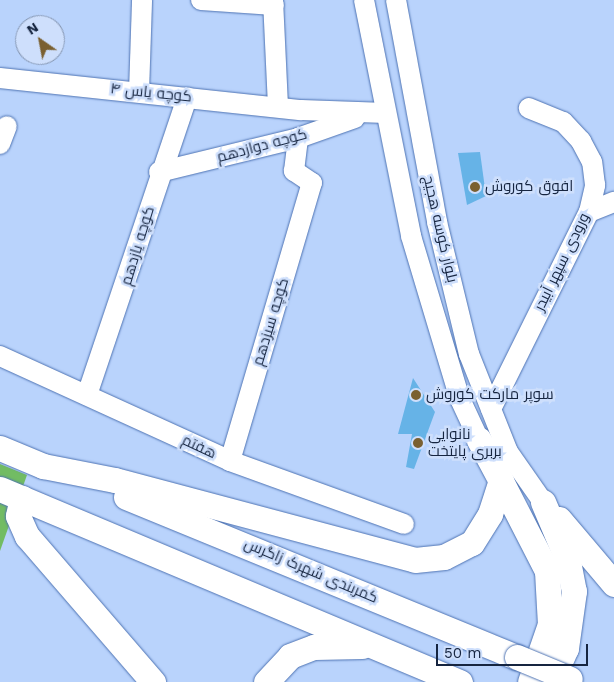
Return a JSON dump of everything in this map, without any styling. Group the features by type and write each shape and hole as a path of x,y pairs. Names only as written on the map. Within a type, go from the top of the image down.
{"main road":[{"path":"479,440 547,571 550,624 530,682"},
{"name":"کمربندی شهرک زاگرس","path":"0,448 217,531 517,657 565,681"},
{"name":"کمربندی شهرک زاگرس","path":"43,466 115,480 415,560 444,557 472,543 490,514 501,481"},
{"path":"8,494 460,682"},
{"path":"8,494 27,536 153,682"},
{"path":"543,502 614,584"},
{"path":"543,502 568,561 574,591 566,648 565,681"},
{"path":"266,682 290,656 314,648 371,646"}],"street":[{"path":"138,92 142,0"},
{"path":"200,0 274,2 278,107"},
{"name":"بلوار کوسه هجیج","path":"364,0 411,236 460,399 479,440"},
{"name":"بلوار کوسه هجیج","path":"396,0 437,222 469,354 508,452 543,502"},
{"name":"کوچه یاس ۴","path":"0,78 364,115"},
{"name":"کوچه یازدهم","path":"87,395 144,234 158,172 187,97"},
{"name":"ورودی سپهر آبیدر","path":"491,409 589,212 595,185 592,162 581,141 563,122 529,108"},
{"path":"364,115 386,113"},
{"name":"کوچه دوازدهم","path":"158,172 298,138 364,115"},
{"path":"0,144 7,126"},
{"name":"کوچه سیزدهم","path":"230,461 312,182 294,171 298,138"},
{"path":"589,212 614,202"},
{"name":"هفتم","path":"0,356 230,461 404,524"}],"green space":[{"path":"0,464 27,475 0,551"}],"building":[{"name":"افوق کوروش","path":"480,152 486,196 467,205 458,153"},
{"name":"سوپر مارکت کوروش","path":"413,378 435,412 414,469 406,467 412,434 398,434"}],"place":[{"name":"افوق کوروش","path":"475,187"},
{"name":"سوپر مارکت کوروش","path":"416,395"},
{"name":"نانوایی بربری پایتخت","path":"418,443"}]}
